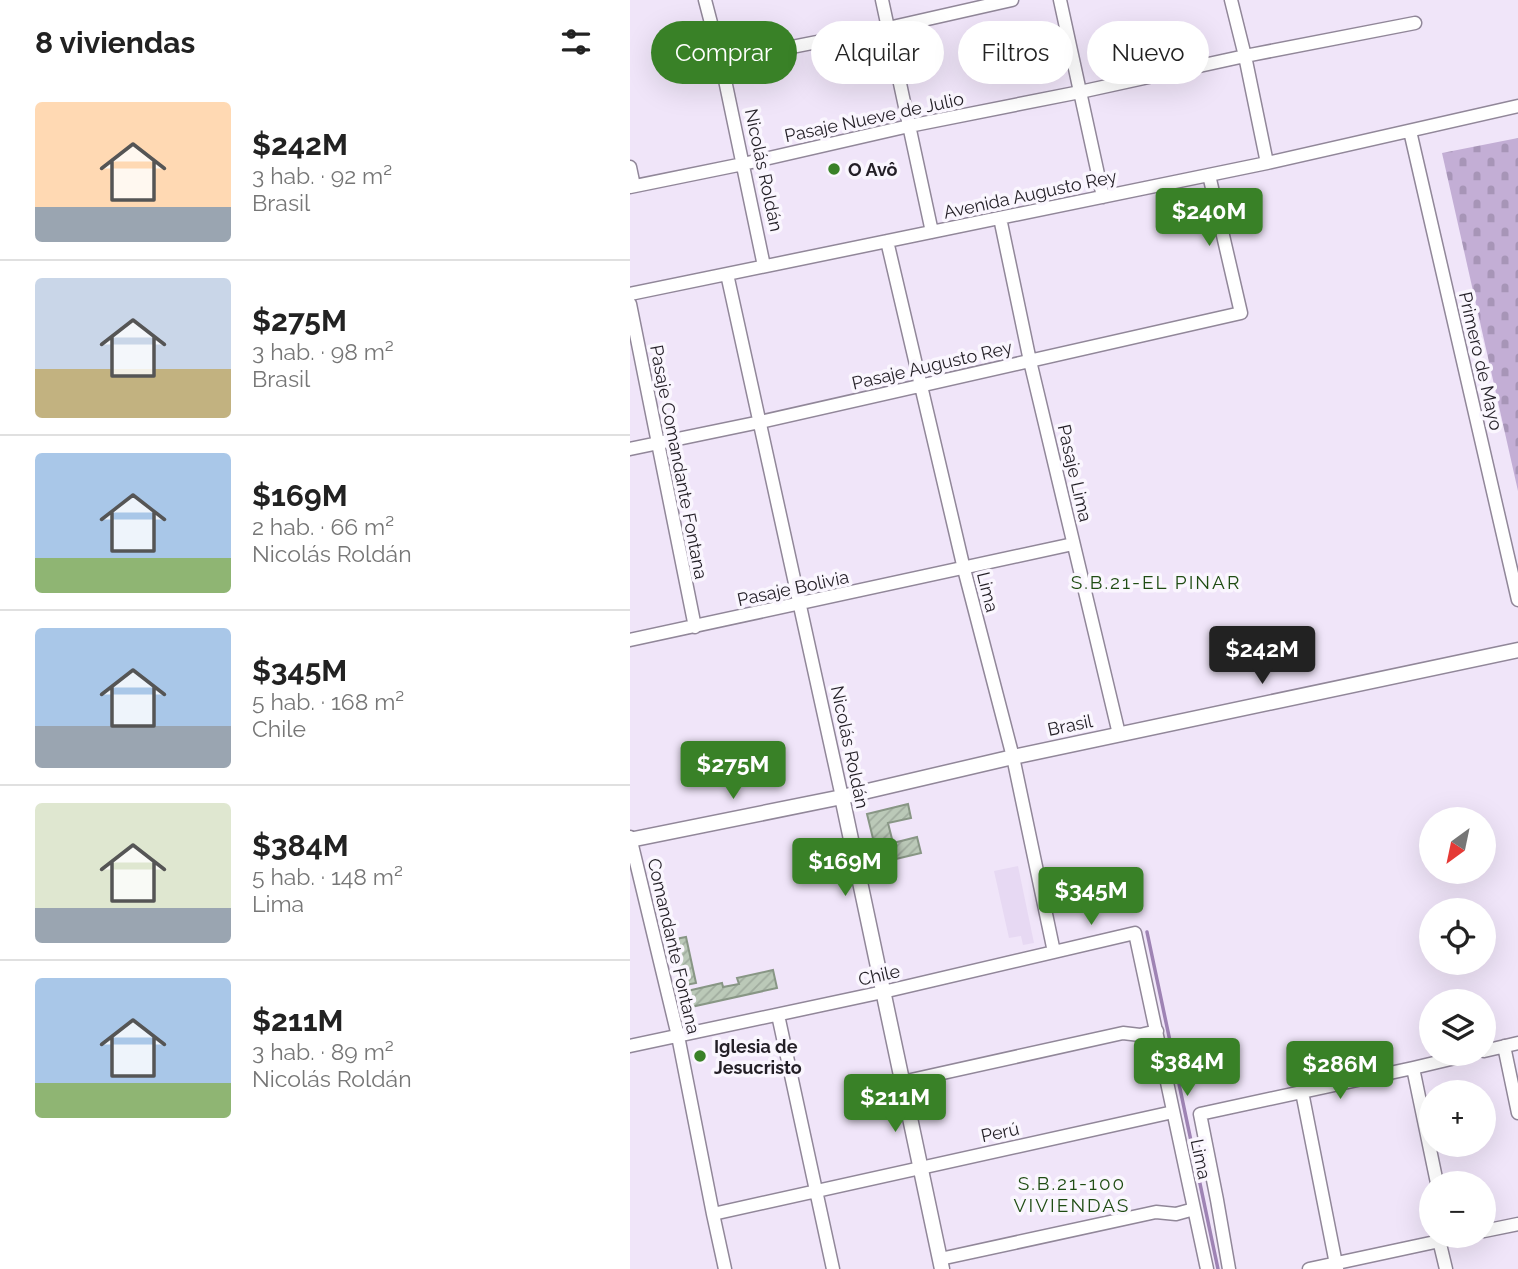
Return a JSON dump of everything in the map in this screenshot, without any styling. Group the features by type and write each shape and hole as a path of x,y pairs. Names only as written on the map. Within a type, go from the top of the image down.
{"street":[{"name":"Nicolás Roldán","path":"705,0 711,21"},
{"path":"882,0 887,21"},
{"path":"916,21 1013,0"},
{"path":"1060,0 1104,197"},
{"path":"1231,0 1267,163"},
{"name":"Pasaje Nueve de Julio","path":"632,186 1245,56 1415,23"},
{"name":"Nicolás Roldán","path":"726,84 764,266"},
{"path":"900,84 932,232"},
{"name":"Avenida Augusto Rey","path":"630,294 1267,163 1518,106"},
{"name":"Primero de Mayo","path":"1410,131 1518,600"},
{"path":"630,167 632,186"},
{"name":"Pasaje Augusto Rey","path":"630,449 1241,313 1209,175"},
{"name":"Pasaje Lima","path":"1000,218 1030,361 1119,734"},
{"name":"Lima","path":"887,241 964,569 1013,757 1054,952"},
{"name":"Nicolás Roldán","path":"727,274 941,1264"},
{"name":"Pasaje Comandante Fontana","path":"630,304 695,627"},
{"name":"Pasaje Bolivia","path":"630,640 1073,544"},
{"name":"Brasil","path":"630,839 842,797 1013,757 1518,650"},
{"name":"Comandante Fontana","path":"630,839 678,1036 725,1269"},
{"name":"Lima","path":"1135,933 1207,1269"},
{"name":"Chile","path":"630,1045 883,992 1135,933"},
{"path":"778,1015 833,1269"},
{"path":"902,1082 1123,1032 1140,1035 1157,1031"},
{"path":"1496,1048 1518,1042"},
{"path":"1504,1046 1518,1113"},
{"path":"1336,1266 1302,1092 1421,1066"},
{"path":"1413,1068 1434,1171"},
{"name":"Lima","path":"1229,1269 1200,1114 1302,1092"},
{"name":"Perú","path":"713,1214 1172,1112"},
{"path":"941,1264 1156,1212 1175,1214 1194,1209"},
{"path":"1496,1229 1518,1224"},
{"path":"1309,1269 1336,1266 1419,1244"},
{"path":"1443,1248 1446,1269"}],"shaded area":[{"path":"1018,866 1034,943 1023,945 1021,936 1009,938 994,871"}],"green space":[{"path":"1518,138 1518,491 1442,153"}],"building":[{"path":"908,804 911,818 888,823 893,843 917,837 921,853 879,863 867,814"},
{"path":"686,937 696,983 680,986 670,940"},
{"path":"773,970 777,988 691,1007 687,991 722,983 723,987 739,984 737,978"}],"waterway":[{"path":"1147,932 1218,1269"}],"place":[{"name":"O Avô","path":"834,169"},
{"name":"Iglesia de Jesucristo","path":"700,1056"}],"district":[{"name":"S.B.21-EL PINAR","path":"1156,582"},
{"name":"S.B.21-100 VIVIENDAS","path":"1072,1194"}]}
